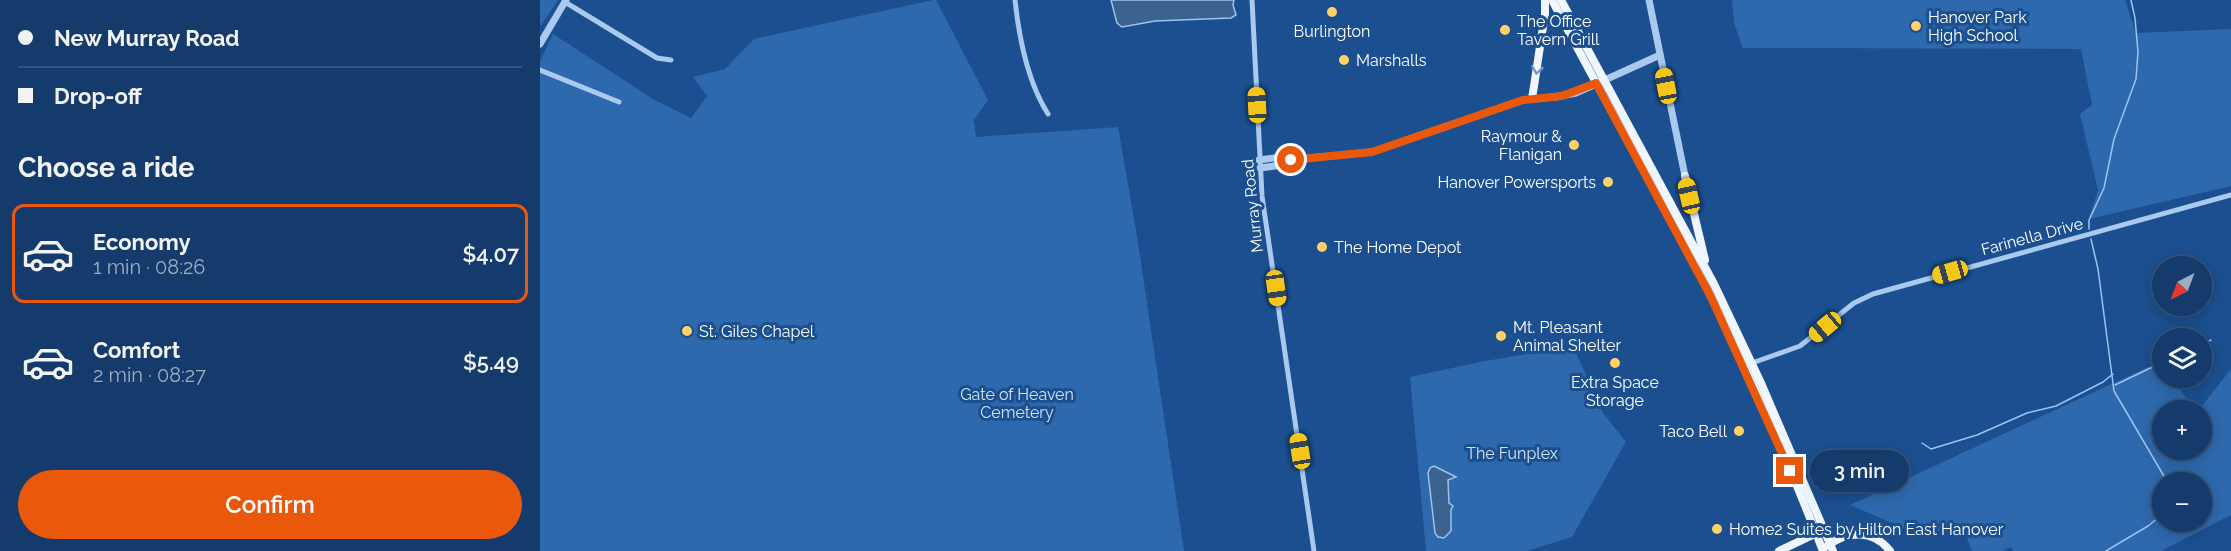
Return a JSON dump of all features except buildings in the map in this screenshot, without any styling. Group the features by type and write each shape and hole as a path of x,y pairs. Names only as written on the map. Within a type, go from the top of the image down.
{"main road":[{"path":"1532,99 1545,14 1545,0"},
{"path":"1551,0 1709,275 1752,363 1820,532 1824,551 1849,535 1864,534 1878,539 1890,551"},
{"path":"1561,0 1600,82 1711,297 1820,532 1832,547"},
{"path":"1685,176 1709,275"},
{"path":"1779,551 1820,532"}],"street":[{"path":"1015,0 1018,28 1037,97 1048,114"},
{"name":"Murray Road","path":"1252,0 1262,196 1314,551"},
{"path":"1649,0 1685,176"},
{"path":"540,44 565,1 657,57 671,60"},
{"path":"1259,160 1281,157 1288,160 1372,152 1523,100 1570,94 1660,55"},
{"path":"540,70 619,102"},
{"path":"1260,168 1282,165 1288,160"},
{"name":"Farinella Drive","path":"1752,363 1800,346 1854,303 1873,294 2231,195"}],"green space":[{"path":"540,0 558,0 540,27"},
{"name":"Gate of Heaven Cemetery","path":"936,0 988,100 974,120 976,137 1118,127 1137,236 1184,551 540,551 540,61 553,34 653,99 691,118 707,96 693,77 725,69 754,39"},
{"path":"1732,0 2125,0 2136,33 2231,29 2231,186 2089,219 2098,190 2080,114 2092,105 2081,49 1743,48 1734,23"},
{"name":"The Funplex","path":"1573,346 1603,413 1626,442 1572,537 1527,551 1426,551 1410,377"},
{"path":"2152,365 2152,388 2179,388 2187,400 2152,400 2152,460 2212,460 2212,400 2207,400 2231,369 2231,515 2212,525 2212,472 2152,472 2152,532 2198,532 2161,551 2013,551 2011,547 2002,551 1972,551 1962,526 1920,535 1850,505"}],"shaded area":[{"path":"1111,0 1234,0 1236,15 1231,18 1155,21 1122,27 1117,23"},
{"path":"1434,466 1456,477 1448,480 1449,503 1453,506 1451,531 1444,538 1438,537 1435,533 1428,473"}],"waterway":[{"path":"2089,229 2089,220 2104,188 2114,139 2136,79 2138,52 2131,0"},
{"path":"2091,239 2098,269 2114,391 2162,472"},
{"path":"2115,385 2152,367"},
{"path":"1922,443 1931,449 1977,435 2027,413 2056,406 2103,382 2113,374"},
{"path":"2106,551 2152,523"}],"place":[{"name":"Burlington","path":"1332,12"},
{"name":"Hanover Park High School","path":"1916,26"},
{"name":"The Office Tavern Grill","path":"1505,30"},
{"name":"Marshalls","path":"1344,60"},
{"name":"Raymour & Flanigan","path":"1574,145"},
{"name":"Hanover Powersports","path":"1608,182"},
{"name":"The Home Depot","path":"1322,247"},
{"name":"St. Giles Chapel","path":"687,331"},
{"name":"Mt. Pleasant Animal Shelter","path":"1501,336"},
{"name":"Extra Space Storage","path":"1615,363"},
{"name":"Taco Bell","path":"1739,431"},
{"name":"Home2 Suites by Hilton East Hanover","path":"1717,529"}],"route":[{"path":"1291,160 1372,152 1523,100 1555,98 1576,93 1596,83 1711,297 1790,471"}]}
